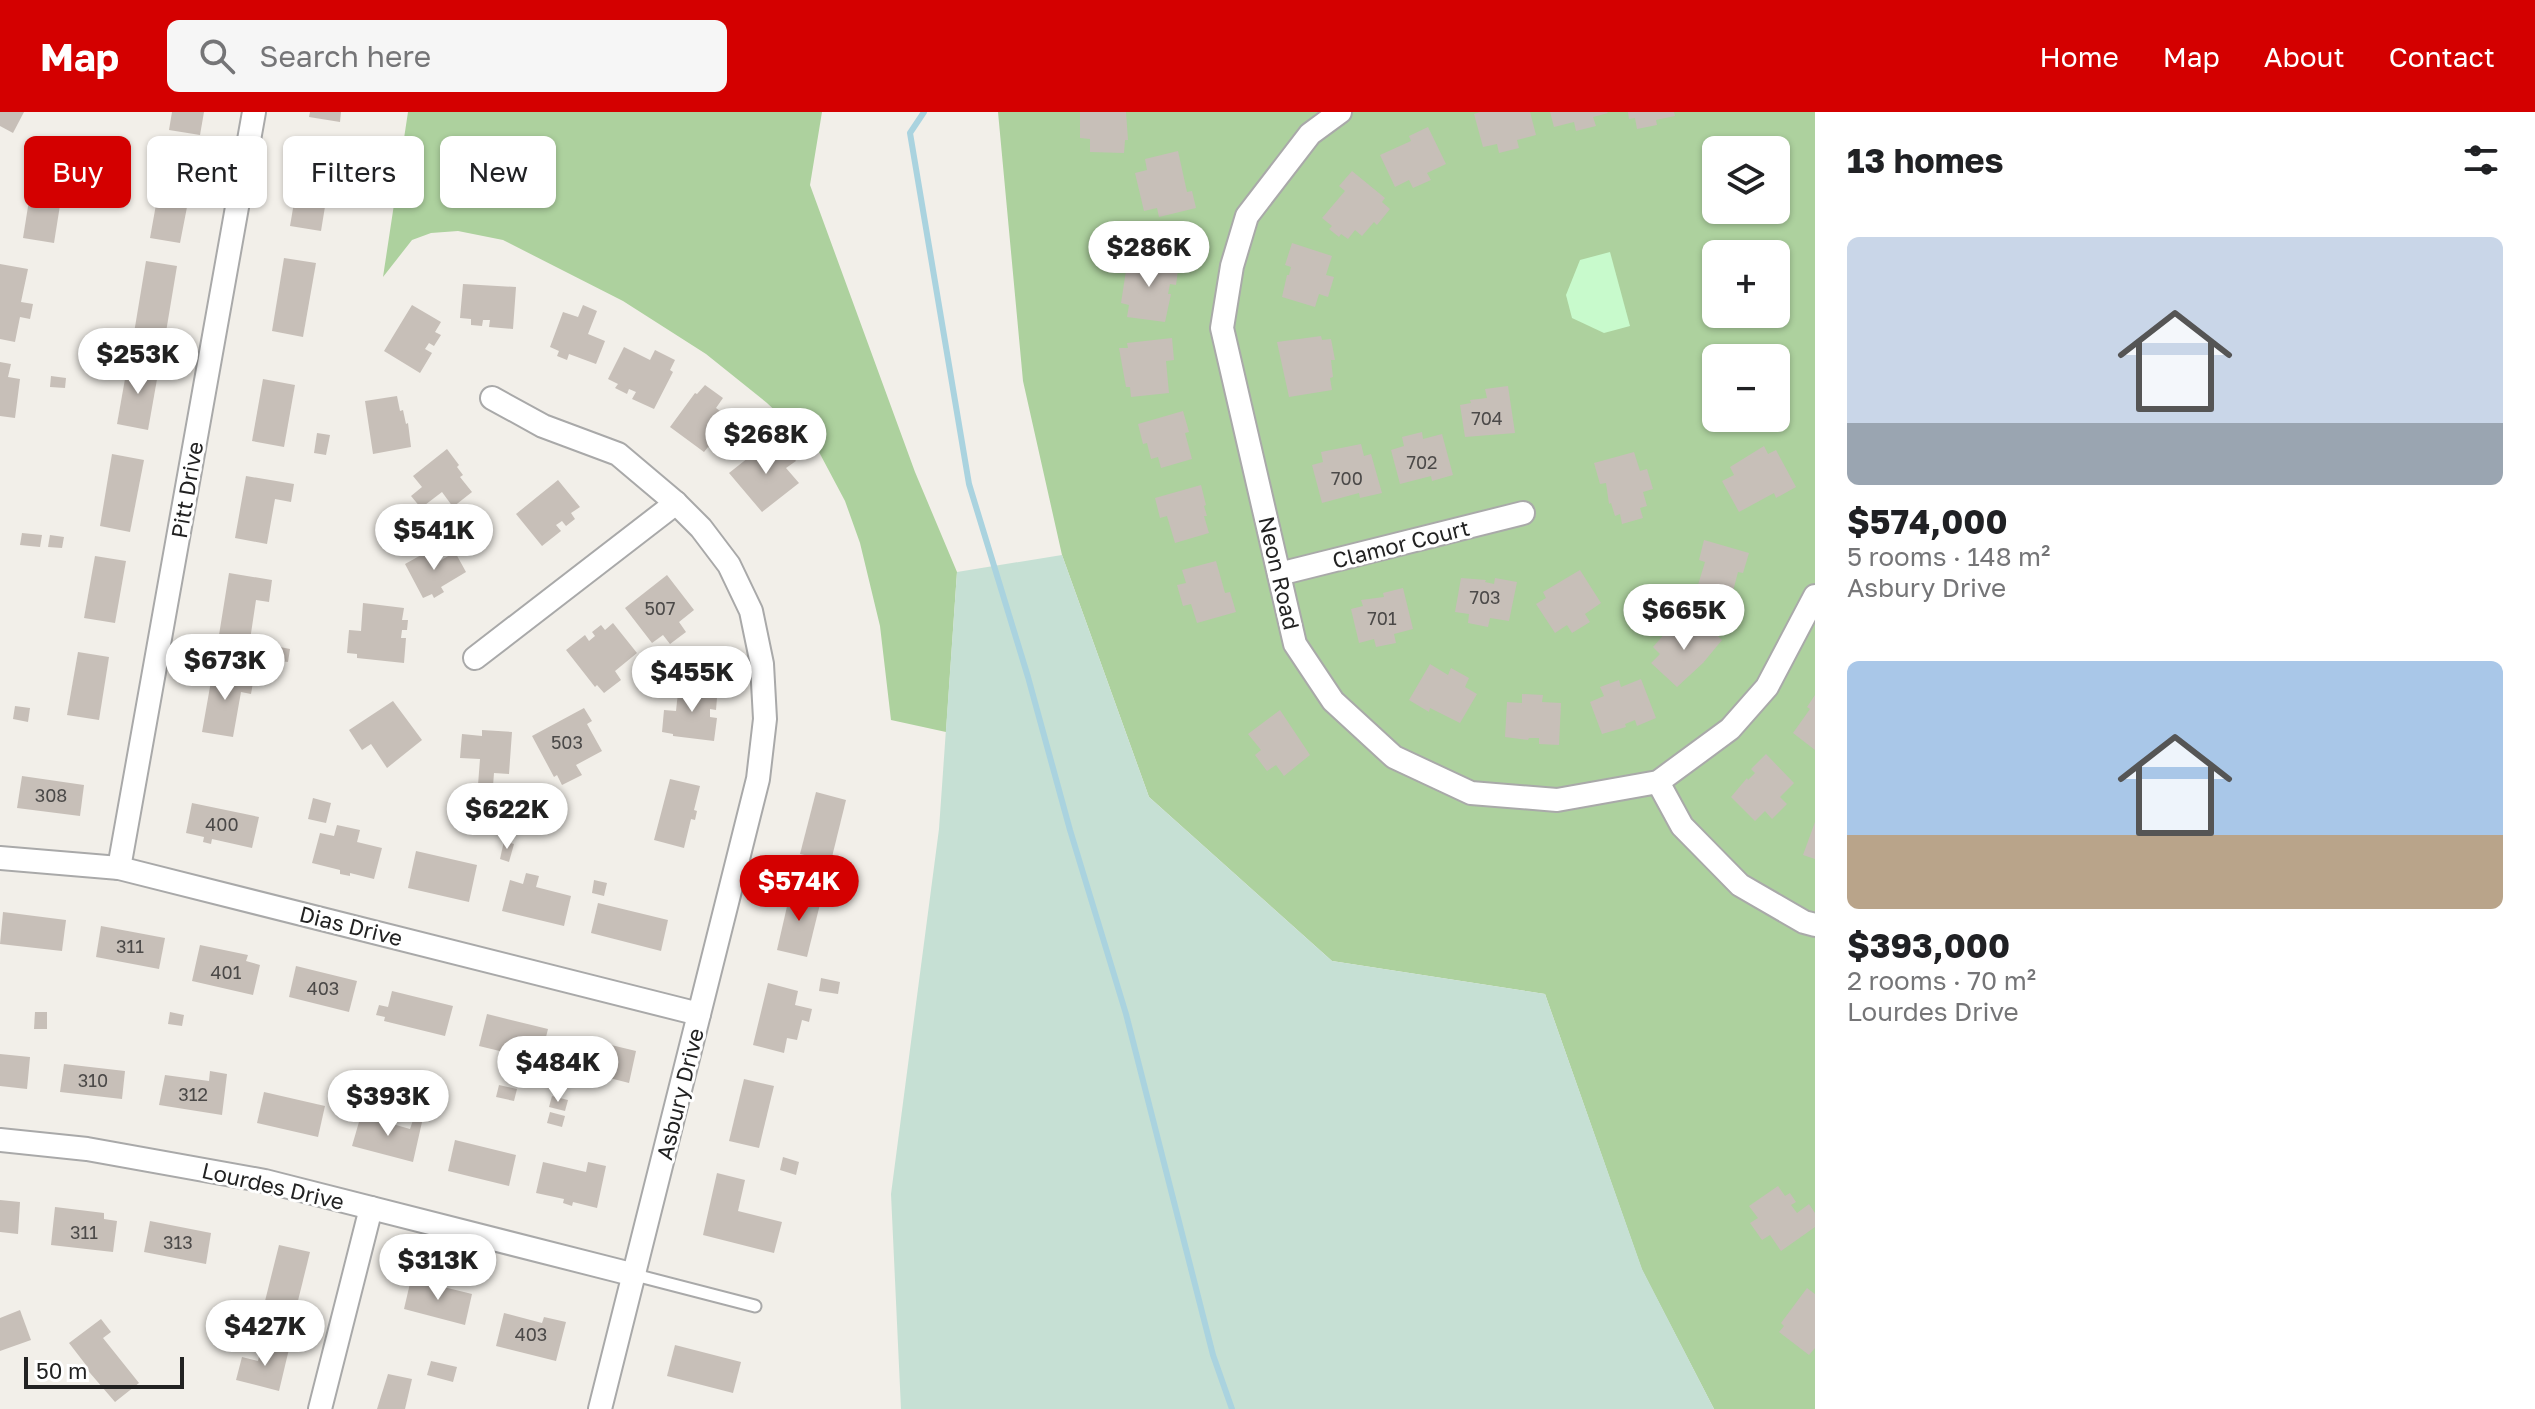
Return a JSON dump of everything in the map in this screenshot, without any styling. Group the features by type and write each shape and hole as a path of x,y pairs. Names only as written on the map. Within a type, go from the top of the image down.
{"street":[{"name":"Pitt Drive","path":"119,868 254,112"},
{"name":"Neon Road","path":"1340,112 1310,134 1247,216 1232,266 1222,328 1295,644 1333,701 1394,757 1471,793 1557,800 1658,782 1730,729 1767,687 1815,596"},
{"name":"Asbury Drive","path":"492,398 543,426 618,454 676,503 701,528 729,565 751,611 762,664 765,719 758,779 600,1409"},
{"path":"475,658 676,503"},
{"name":"Clamor Court","path":"1279,574 1523,513"},
{"path":"1658,782 1682,826 1740,885 1804,922 1815,925"},
{"name":"Dias Drive","path":"0,858 119,868 699,1014"},
{"name":"Lourdes Drive","path":"0,1140 87,1149 265,1181 635,1275"},
{"path":"320,1409 371,1208"}],"lane":[{"path":"635,1275 755,1306"}],"green space":[{"path":"408,112 822,112 810,185 915,472 957,572 946,732 891,720 880,626 860,543 845,501 819,452 767,403 706,354 623,301 503,240 458,231 431,233 412,240 383,277 393,208 424,208 424,136 404,136"},
{"path":"998,112 1815,112 1815,1409 1714,1409 1642,1270 1545,994 1332,961 1149,797 1062,555 1023,381"},
{"path":"1610,252 1630,326 1604,333 1572,318 1566,295 1580,260"},
{"path":"1062,555 1149,797 1332,961 1545,994 1642,1269 1714,1409 901,1409 891,1194 939,829 957,572"}],"building":[{"path":"0,112 24,112 13,133 0,126"},
{"path":"172,112 204,112 200,135 169,130"},
{"path":"310,112 341,112 340,122 309,117"},
{"path":"1080,112 1126,112 1128,140 1125,140 1124,153 1090,152 1090,139 1080,138"},
{"path":"1530,112 1536,135 1517,140 1519,148 1499,153 1497,144 1483,147 1474,114"},
{"path":"1550,112 1608,113 1593,117 1596,126 1576,131 1574,122 1554,127"},
{"path":"1628,112 1674,112 1675,116 1656,120 1657,125 1637,129 1635,118 1629,119"},
{"path":"1428,127 1446,164 1427,173 1431,180 1413,188 1409,180 1395,187 1380,155 1411,141 1409,136"},
{"path":"1178,151 1187,192 1192,191 1196,208 1159,217 1157,208 1144,211 1135,173 1147,170 1145,159"},
{"path":"1352,171 1385,198 1382,202 1390,209 1377,225 1374,222 1362,236 1355,230 1348,239 1341,234 1339,237 1329,229 1332,226 1322,218 1345,191 1339,186"},
{"path":"28,208 60,208 54,243 23,238"},
{"path":"155,208 187,208 180,243 150,238"},
{"path":"293,208 325,208 321,231 290,226"},
{"path":"1292,243 1332,256 1326,275 1334,277 1328,297 1319,294 1315,307 1282,297 1291,267 1285,265"},
{"path":"1139,257 1179,263 1176,285 1170,284 1165,322 1127,317 1129,305 1121,303 1127,264 1137,266"},
{"path":"284,258 316,263 303,337 272,331"},
{"path":"146,261 177,266 165,338 134,333"},
{"path":"0,264 28,269 21,302 33,304 30,319 20,317 15,342 0,339"},
{"path":"463,284 516,287 513,329 489,327 490,320 483,320 482,326 471,325 471,319 460,318"},
{"path":"412,305 441,322 435,332 441,335 434,346 429,343 425,349 432,353 420,373 384,351"},
{"path":"583,305 597,311 588,334 605,341 596,364 569,354 567,360 557,356 559,351 550,347 563,312 578,317"},
{"path":"1321,336 1322,340 1331,339 1335,360 1331,360 1332,390 1289,397 1277,342"},
{"path":"1172,338 1174,360 1166,361 1169,393 1131,397 1130,387 1126,387 1119,348 1128,348 1127,343"},
{"path":"624,347 650,360 655,350 675,360 670,370 673,372 654,409 632,399 636,392 629,389 627,394 615,388 618,384 608,379"},
{"path":"0,362 11,364 8,377 20,379 15,418 0,416"},
{"path":"128,362 159,368 148,430 117,424"},
{"path":"51,376 66,378 65,388 50,387"},
{"path":"263,379 295,385 284,447 252,441"},
{"path":"705,385 723,398 716,408 739,425 717,454 708,447 704,452 670,427 695,393"},
{"path":"1508,386 1515,433 1465,437 1460,405 1487,398 1485,389"},
{"path":"397,396 400,411 403,410 408,423 411,447 373,454 365,401"},
{"path":"1183,411 1192,459 1161,468 1158,457 1151,459 1147,443 1143,444 1138,424"},
{"path":"1422,432 1423,439 1442,434 1453,475 1432,481 1431,476 1400,484 1391,450 1404,446 1402,437"},
{"path":"317,433 330,435 326,455 314,453"},
{"path":"767,443 774,451 783,444 796,461 786,468 799,483 762,512 729,473"},
{"path":"1361,444 1364,456 1371,454 1382,493 1360,498 1359,493 1322,503 1312,465 1323,462 1321,452"},
{"path":"1764,446 1768,454 1776,450 1796,487 1776,498 1774,493 1739,512 1722,481 1734,475 1730,467"},
{"path":"447,449 459,465 457,467 463,475 460,477 472,492 453,507 442,492 421,508 411,496 422,487 413,476"},
{"path":"1634,452 1640,471 1647,469 1653,489 1643,492 1647,506 1640,508 1643,518 1622,524 1620,514 1615,516 1609,504 1606,483 1600,484 1594,463"},
{"path":"112,454 144,460 130,532 100,526"},
{"path":"246,476 294,484 291,502 275,499 267,544 235,538"},
{"path":"558,480 580,507 571,513 575,519 566,526 562,521 556,525 561,531 542,546 516,514"},
{"path":"1201,485 1209,533 1175,543 1167,516 1160,518 1155,498"},
{"path":"22,533 42,535 40,547 20,545"},
{"path":"50,535 64,537 62,548 48,547"},
{"path":"1704,540 1749,553 1743,573 1738,572 1731,599 1697,588 1705,562 1699,560"},
{"path":"432,549 438,562 455,552 466,572 441,587 444,592 434,598 432,594 423,598 405,564"},
{"path":"95,556 126,561 115,623 84,618"},
{"path":"1216,561 1225,593 1230,592 1236,612 1197,623 1191,604 1183,606 1177,585 1186,583 1182,570"},
{"path":"1580,570 1601,603 1585,614 1590,622 1572,633 1567,625 1555,633 1536,604 1546,598 1543,592"},
{"path":"229,573 272,580 269,602 256,600 250,640 219,635"},
{"path":"667,575 694,610 679,622 686,632 670,644 663,635 652,643 625,608"},
{"path":"1461,578 1486,580 1494,584 1495,578 1517,582 1509,621 1490,618 1488,627 1468,623 1469,614 1455,612"},
{"path":"1403,588 1413,629 1394,634 1396,643 1376,647 1374,639 1359,643 1351,609 1363,606 1361,600 1384,597 1383,593"},
{"path":"363,603 404,608 402,620 408,620 407,630 402,630 401,638 406,638 404,663 357,658 357,654 347,653 349,630 361,631"},
{"path":"1686,621 1698,632 1705,624 1722,640 1677,687 1651,663 1660,654 1653,647 1667,631 1672,636"},
{"path":"613,623 637,653 615,671 621,680 604,693 597,685 595,687 566,650 585,635 589,641 595,636 592,632 601,625 605,630"},
{"path":"275,646 290,649 288,662 272,660"},
{"path":"78,652 109,657 99,720 67,715"},
{"path":"1430,664 1448,675 1451,668 1469,678 1465,687 1477,694 1460,723 1430,708 1429,712 1409,700"},
{"path":"213,670 254,677 251,694 241,692 233,737 202,732"},
{"path":"1641,679 1656,718 1637,726 1635,720 1625,724 1626,727 1602,734 1590,702 1604,696 1600,687 1619,680 1621,687"},
{"path":"679,683 713,687 712,698 717,698 716,710 710,709 710,717 717,718 714,741 662,732 664,710 676,711"},
{"path":"1522,694 1543,695 1542,702 1561,703 1559,745 1539,744 1539,738 1505,737 1507,702 1522,703"},
{"path":"1815,695 1815,750 1793,733 1810,709 1807,707"},
{"path":"393,701 422,740 387,768 371,744 362,750 349,730"},
{"path":"15,706 30,708 28,722 13,719"},
{"path":"584,708 592,721 587,724 602,751 576,765 582,775 562,785 557,775 554,777 532,736"},
{"path":"1280,710 1310,755 1284,776 1276,765 1267,771 1255,755 1261,750 1248,734"},
{"path":"482,730 512,732 509,774 494,773 493,786 478,785 480,759 460,758 462,734 482,736"},
{"path":"1766,754 1794,783 1780,797 1787,804 1772,819 1765,811 1755,821 1731,797 1755,773 1751,769"},
{"path":"22,776 84,785 80,816 17,808"},
{"path":"670,779 700,786 694,810 697,811 695,820 691,819 684,848 654,840"},
{"path":"816,792 846,800 831,861 800,854"},
{"path":"313,798 331,803 326,823 308,819"},
{"path":"192,803 259,817 252,848 212,839 211,844 203,842 204,837 186,833"},
{"path":"1815,822 1815,859 1803,855"},
{"path":"337,825 360,830 357,842 382,848 374,879 350,873 350,876 340,874 340,870 312,863 320,833 334,836"},
{"path":"504,841 514,844 509,862 500,859"},
{"path":"416,851 477,865 469,902 408,888"},
{"path":"526,873 539,876 536,887 571,896 564,926 502,911 510,880 523,884"},
{"path":"594,880 607,883 604,896 592,893"},
{"path":"791,889 822,896 807,957 777,950"},
{"path":"598,903 668,920 661,951 591,933"},
{"path":"3,912 66,920 62,951 0,944"},
{"path":"101,926 165,938 159,969 96,957"},
{"path":"200,945 248,955 246,961 260,965 253,995 192,981"},
{"path":"296,966 357,981 349,1012 289,997"},
{"path":"821,978 840,982 838,994 819,991"},
{"path":"768,983 798,991 795,1005 812,1009 809,1022 802,1020 797,1040 787,1038 784,1053 753,1045"},
{"path":"392,991 453,1006 445,1036 384,1021 385,1017 376,1015 379,1005 388,1007"},
{"path":"35,1012 47,1012 47,1029 34,1029"},
{"path":"170,1012 184,1015 182,1026 168,1024"},
{"path":"487,1014 548,1029 540,1061 479,1046"},
{"path":"574,1036 636,1051 629,1083 567,1067"},
{"path":"0,1054 30,1057 27,1089 0,1086"},
{"path":"64,1064 125,1071 122,1099 60,1092"},
{"path":"210,1071 227,1074 222,1115 159,1105 165,1075 209,1081"},
{"path":"744,1079 774,1086 759,1148 729,1141"},
{"path":"499,1085 517,1089 514,1101 496,1097"},
{"path":"264,1092 325,1106 318,1137 257,1123"},
{"path":"552,1096 568,1100 565,1111 549,1107"},
{"path":"550,1112 565,1116 562,1127 547,1123"},
{"path":"361,1115 410,1129 413,1120 422,1122 413,1162 352,1146"},
{"path":"455,1140 516,1155 509,1186 448,1171"},
{"path":"783,1157 799,1162 796,1175 780,1170"},
{"path":"543,1162 586,1172 588,1162 606,1166 597,1208 573,1202 572,1206 563,1203 564,1199 536,1193"},
{"path":"717,1173 745,1180 738,1211 782,1222 774,1253 703,1235"},
{"path":"1778,1186 1785,1196 1790,1193 1796,1202 1791,1205 1797,1213 1809,1204 1815,1213 1815,1227 1781,1251 1770,1235 1762,1240 1750,1223 1758,1218 1749,1206"},
{"path":"0,1200 20,1202 18,1234 0,1232"},
{"path":"55,1207 104,1213 104,1219 117,1221 113,1252 51,1245"},
{"path":"150,1221 211,1233 206,1264 144,1252"},
{"path":"279,1245 310,1252 292,1325 261,1317"},
{"path":"411,1279 472,1294 465,1325 404,1309"},
{"path":"1807,1288 1815,1294 1815,1348 1809,1355 1779,1332 1784,1326 1781,1323"},
{"path":"20,1310 31,1340 0,1351 0,1318"},
{"path":"504,1313 542,1323 544,1317 566,1322 556,1361 496,1346"},
{"path":"101,1319 111,1332 103,1338 139,1383 115,1402 69,1343"},
{"path":"262,1343 289,1349 279,1391 236,1380 242,1357 258,1361"},
{"path":"675,1345 741,1362 733,1393 667,1376"},
{"path":"431,1361 457,1367 453,1382 427,1375"},
{"path":"388,1374 412,1379 405,1409 377,1409"}],"waterway":[{"path":"924,112 910,133 969,484 1126,1014 1213,1355 1232,1409"}]}
